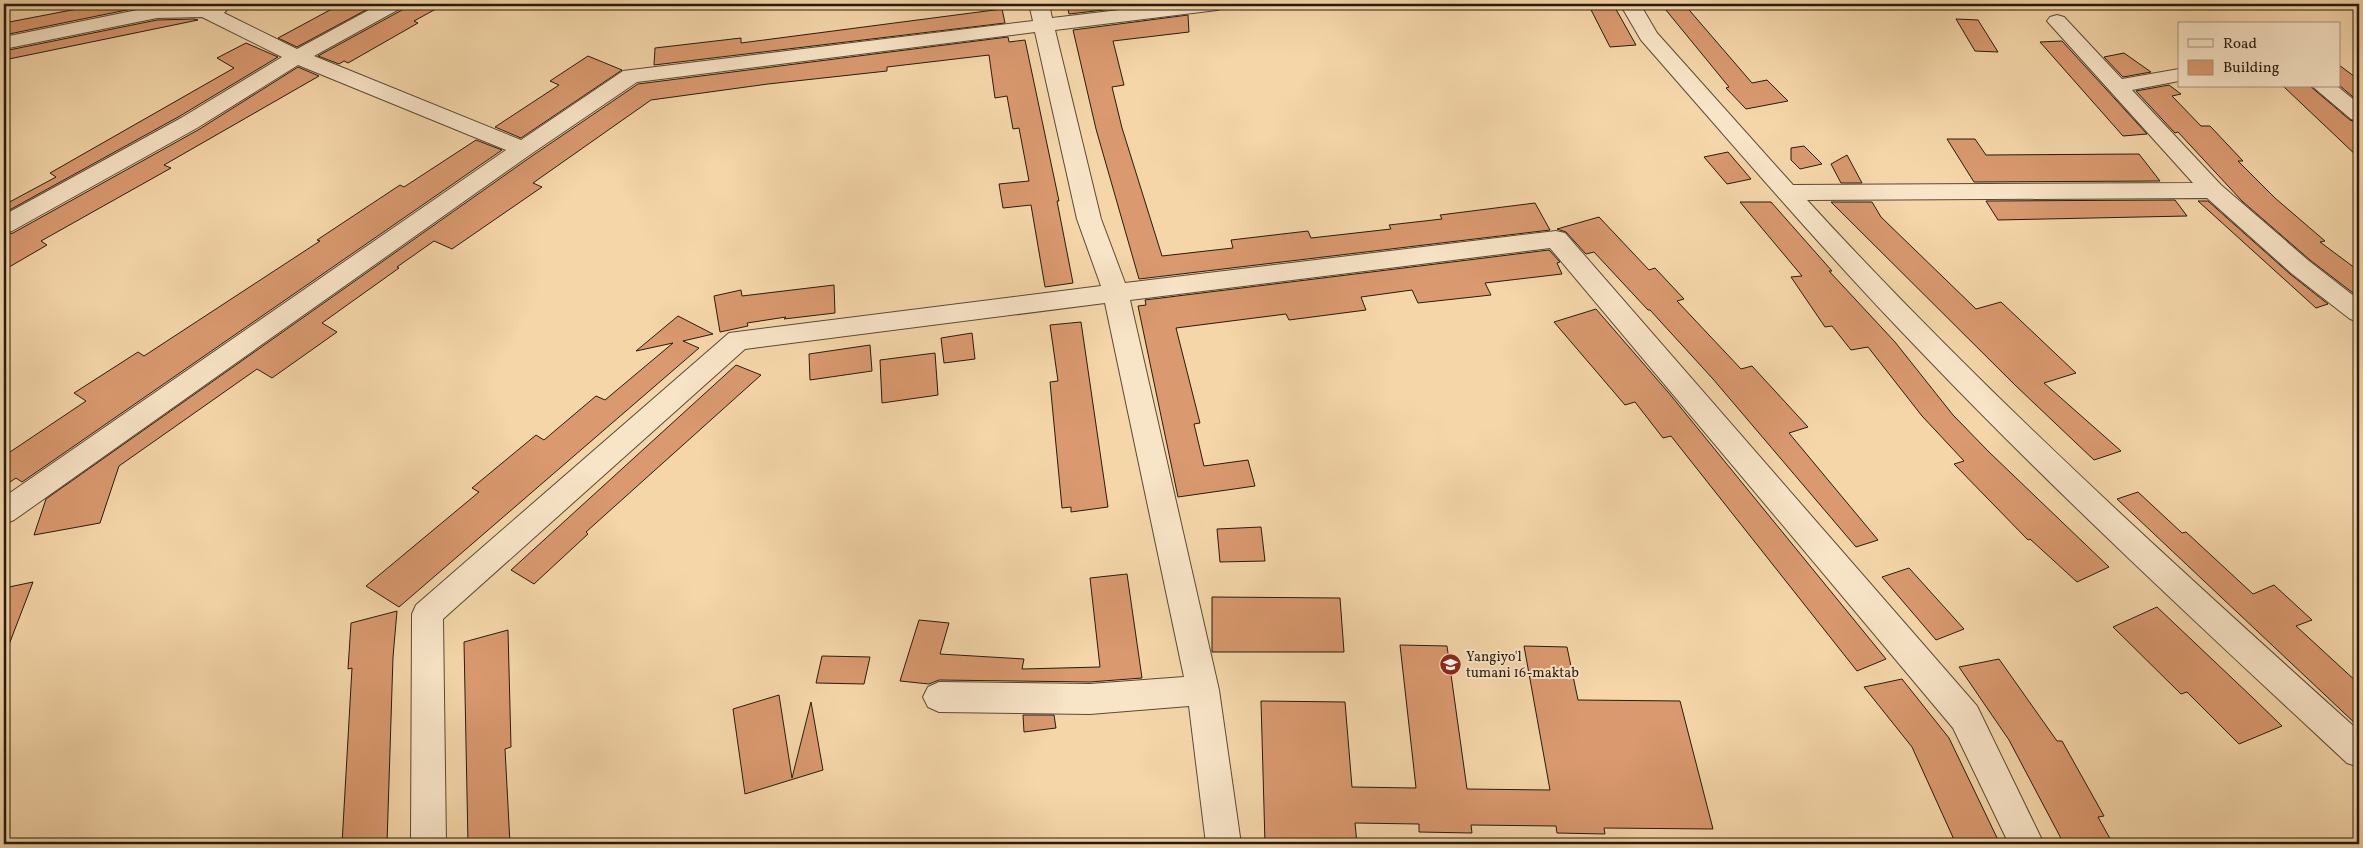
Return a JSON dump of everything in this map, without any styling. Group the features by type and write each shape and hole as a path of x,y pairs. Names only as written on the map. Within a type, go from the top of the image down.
{"street":[{"path":"4,225 189,123 296,57 394,4"},
{"path":"4,512 523,149 631,76 1041,14 1217,4"},
{"path":"1630,4 1648,36 1871,285 1962,378 2167,577 2359,752"},
{"path":"221,5 210,14 296,57 523,149"},
{"path":"4,43 157,12 196,12 221,5"},
{"path":"1041,14 1089,218 1116,294 1203,690 1224,844"},
{"path":"2057,21 2213,190 2300,267 2359,313"},
{"path":"2117,86 2178,75"},
{"path":"2326,88 2359,114"},
{"path":"1789,193 2213,190"},
{"path":"428,844 427,614 738,340 1556,239 1630,323 1965,717 2027,844"},
{"path":"939,697 1090,699 1203,690"}],"building":[{"path":"103,4 156,4 4,35 4,23"},
{"path":"341,4 377,4 297,47 278,38"},
{"path":"406,4 445,4 414,21 418,23 348,63 344,61 339,64 318,56 402,10"},
{"path":"1067,4 1156,4 1069,14"},
{"path":"1588,4 1613,4 1636,45 1610,47"},
{"path":"1661,4 1684,4 1752,83 1767,80 1788,101 1746,109 1726,88 1729,87"},
{"path":"1002,9 1005,23 654,65 655,48 741,38 741,43"},
{"path":"1188,15 1189,32 1113,41 1124,85 1112,87 1122,128 1162,256 1233,248 1231,240 1308,231 1311,238 1391,229 1389,225 1442,219 1440,215 1535,203 1550,230 1139,279 1096,129 1073,30"},
{"path":"1956,19 1978,20 1998,52 1975,51"},
{"path":"157,20 198,20 4,60 4,51"},
{"path":"1008,37 1009,42 1025,40 1059,201 1057,201 1073,283 1045,287 1031,205 1003,208 999,184 1029,181 1019,128 1013,129 1007,96 995,98 989,55 887,67 887,71 768,84 651,100 533,183 542,187 452,249 434,241 397,267 399,268 322,323 337,332 272,378 257,369 119,466 100,523 34,535 46,499 532,156 638,84"},
{"path":"2062,41 2147,134 2123,136 2040,42"},
{"path":"246,43 278,57 180,116 4,213 4,205 56,177 50,173 234,68 217,58"},
{"path":"2124,53 2151,72 2123,77 2104,57"},
{"path":"588,56 622,70 521,138 495,127 559,85 550,81"},
{"path":"2340,66 2359,80 2359,102 2340,86"},
{"path":"298,67 319,76 164,165 171,168 41,241 47,245 4,270 4,235 13,233 198,130"},
{"path":"2169,85 2181,94 2172,96 2201,126 2210,126 2243,161 2238,161 2275,198 2325,241 2320,242 2359,271 2359,295 2357,296 2310,260 2242,201 2178,132 2175,133 2136,91"},
{"path":"2285,88 2312,88 2350,120 2359,123 2359,158"},
{"path":"1947,139 1975,139 1986,155 2139,154 2160,181 1974,182"},
{"path":"476,140 502,150 22,482 16,478 4,486 4,456 86,401 74,393 138,352 144,356 320,241 317,240 400,185 404,187"},
{"path":"1804,146 1822,164 1800,169 1791,160 1791,148"},
{"path":"1728,152 1751,179 1727,184 1704,157"},
{"path":"1847,155 1862,183 1841,183 1831,164"},
{"path":"2175,200 2187,216 1998,220 1986,201"},
{"path":"2198,201 2208,201 2290,274 2328,304 2316,308"},
{"path":"1740,202 1771,202 1832,271 1829,271 1895,342 1953,415 2109,567 2077,582 2030,539 2028,540 1954,464 1964,461 1922,416 1868,347 1851,350 1832,326 1825,327 1791,277 1802,276"},
{"path":"1831,202 1872,202 1881,217 1976,309 2001,302 2076,373 2044,383 2121,451 2094,460 2016,386"},
{"path":"1599,217 1649,270 1655,268 1684,299 1677,301 1741,369 1752,366 1808,427 1789,433 1878,540 1856,547 1713,379 1650,310 1594,252 1586,254 1566,232 1557,229"},
{"path":"1549,250 1560,262 1557,263 1562,274 1485,283 1491,295 1418,303 1412,290 1361,297 1366,310 1289,320 1286,314 1176,328 1200,423 1194,424 1204,466 1248,460 1255,486 1178,497 1138,306 1146,305 1145,300"},
{"path":"834,285 835,313 784,319 786,317 747,323 748,326 720,332 714,296 741,290 742,296"},
{"path":"1596,309 1668,392 1886,659 1857,671 1671,436 1663,438 1635,402 1625,405 1554,322"},
{"path":"678,316 713,334 683,341 699,348 399,607 366,586 479,492 472,488 536,435 544,440 596,396 605,400 673,343 636,351"},
{"path":"1081,322 1108,507 1071,512 1071,507 1062,508 1050,382 1058,381 1050,325"},
{"path":"972,333 975,359 944,363 941,338"},
{"path":"870,345 872,371 810,380 809,354"},
{"path":"935,353 938,395 882,403 880,360"},
{"path":"736,365 761,375 586,532 588,534 534,584 511,570"},
{"path":"2138,492 2182,533 2186,532 2253,594 2274,585 2312,620 2296,626 2359,684 2359,727 2117,499"},
{"path":"1261,527 1265,561 1220,562 1217,529"},
{"path":"1909,568 1964,629 1936,640 1882,577"},
{"path":"1127,574 1142,678 1090,682 939,680 929,684 900,681 919,620 949,623 940,654 1024,659 1022,669 1100,667 1090,578"},
{"path":"33,582 5,655 4,588"},
{"path":"1212,597 1340,598 1344,652 1212,652"},
{"path":"2157,607 2282,726 2239,744 2187,692 2181,694 2113,627"},
{"path":"397,611 393,657 387,844 342,844 352,668 348,669 351,623"},
{"path":"508,630 511,747 505,749 510,844 468,844 464,642"},
{"path":"1400,645 1447,646 1467,789 1550,790 1524,646 1567,647 1578,700 1680,701 1713,829 1604,828 1605,834 1557,833 1556,826 1471,825 1472,833 1419,832 1419,824 1355,823 1357,844 1265,844 1261,701 1345,702 1352,787 1416,788"},
{"path":"822,656 870,657 864,684 816,683"},
{"path":"1999,659 2057,741 2062,741 2104,816 2098,817 2113,844 2064,844 2009,740 1959,667"},
{"path":"1902,679 1949,738 2000,844 1956,844 1912,747 1864,687"},
{"path":"779,695 792,778 811,702 823,770 745,794 733,709"},
{"path":"1023,715 1054,715 1056,728 1024,732"}],"place":[{"name":"Yangiyo'l tumani 16-maktab","path":"1450,664"}]}
